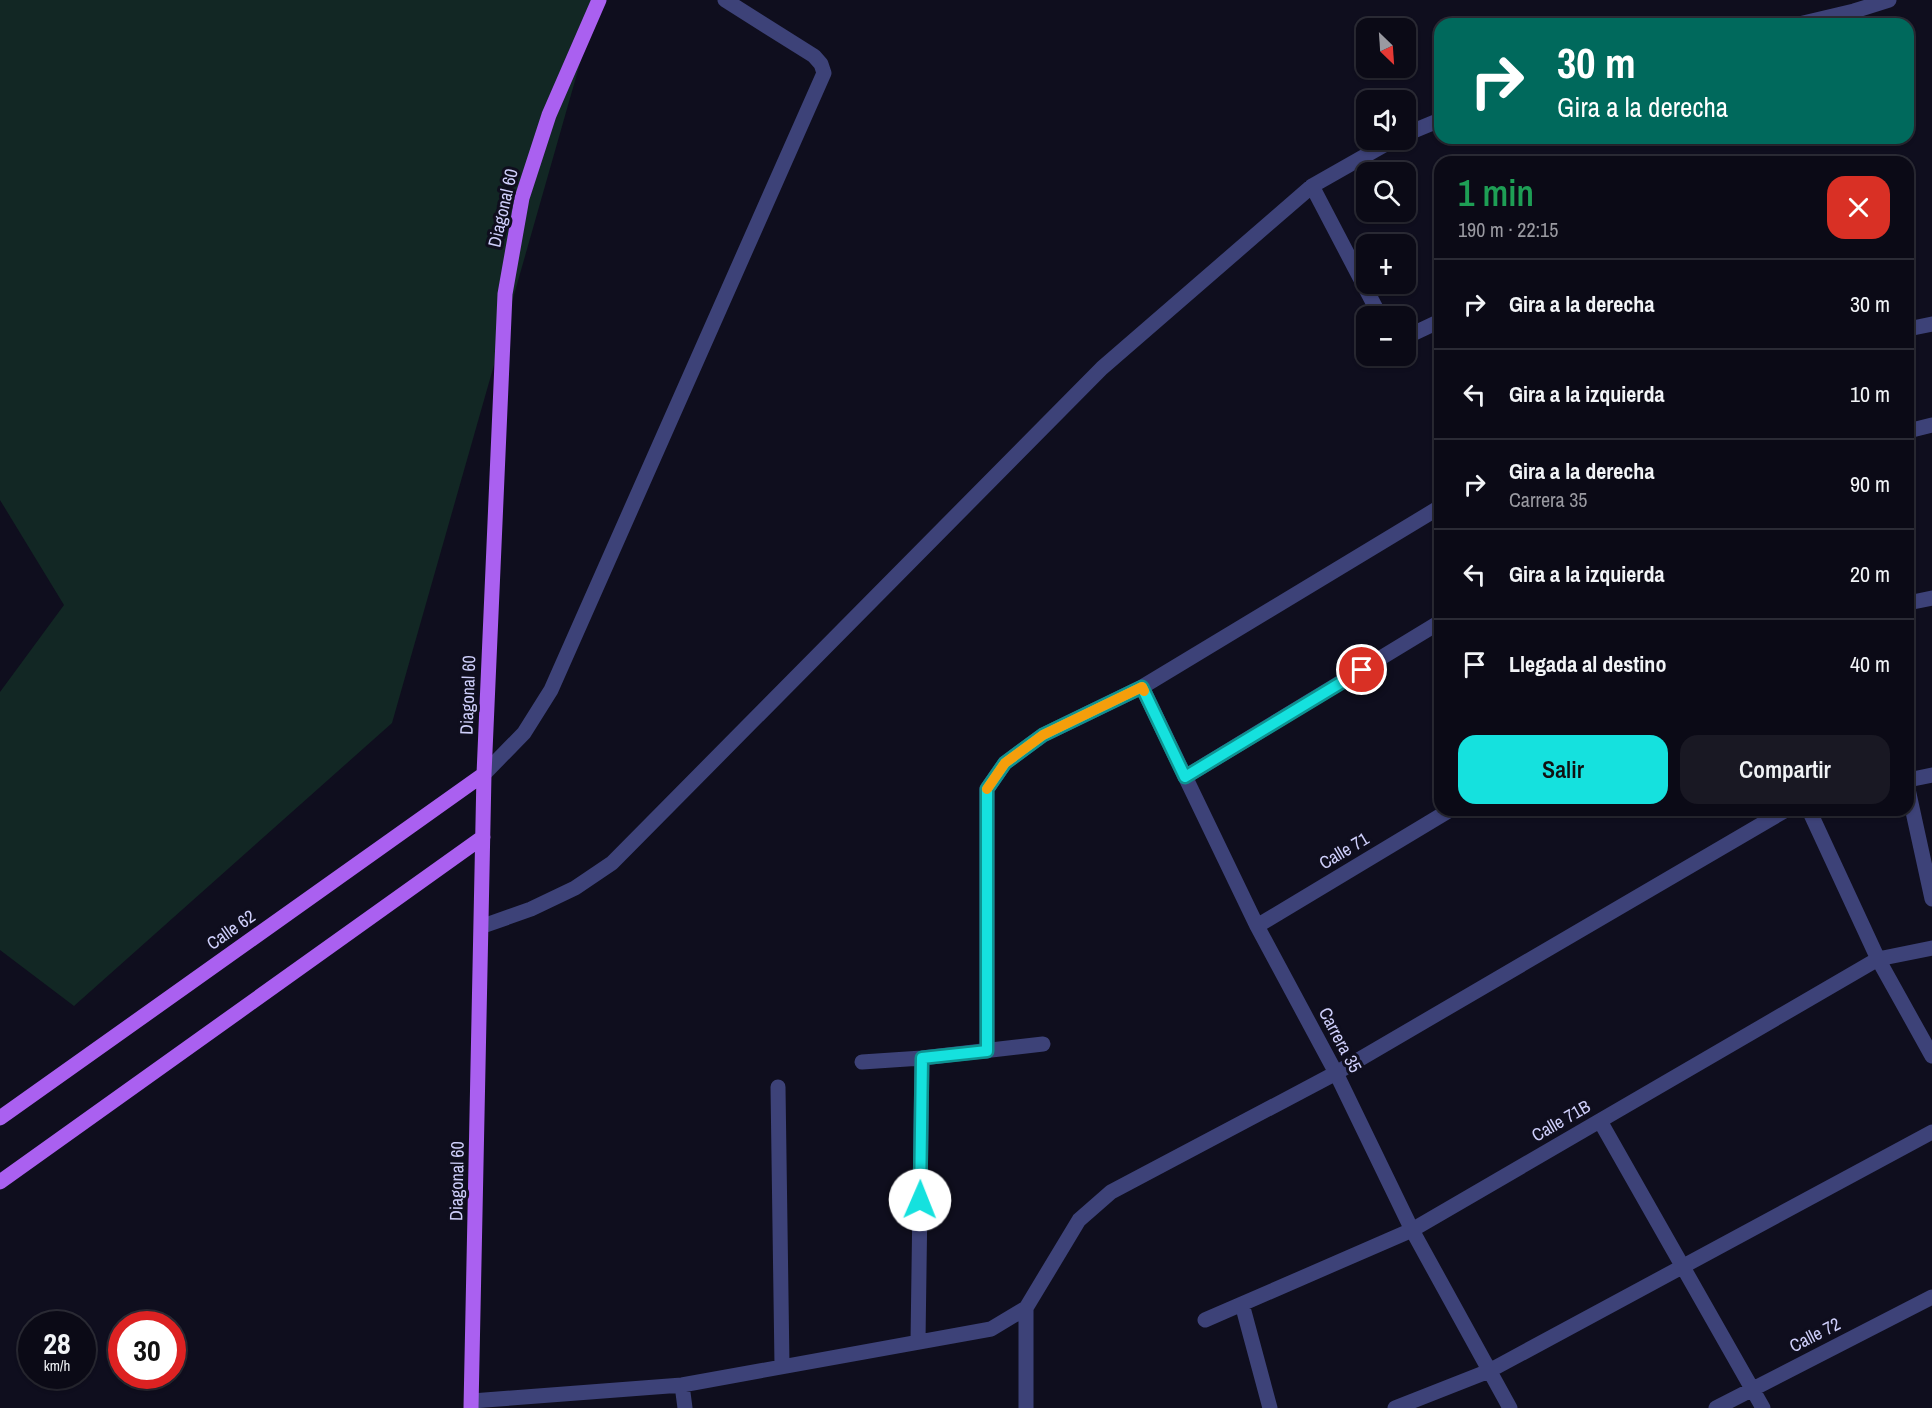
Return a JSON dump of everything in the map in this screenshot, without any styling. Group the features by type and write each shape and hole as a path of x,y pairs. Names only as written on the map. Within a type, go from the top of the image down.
{"main road":[{"name":"Diagonal 60","path":"471,1404 483,926 484,774 505,294 522,198 549,115 599,0"},
{"name":"Calle 62","path":"0,1118 484,774"},
{"path":"0,1182 483,837"}],"street":[{"path":"484,774 525,733 552,690 824,73 821,64 814,56 725,0"},
{"path":"1824,18 1889,0"},
{"path":"1416,130 1434,122"},
{"path":"483,926 531,909 575,888 612,863 1102,368 1312,186 1375,150"},
{"path":"1312,186 1375,306"},
{"path":"1416,332 1434,324"},
{"path":"1914,328 1932,324"},
{"path":"1914,430 1932,425"},
{"path":"987,1051 987,789 1005,763 1043,735 1142,687 1434,511"},
{"path":"1914,602 1932,598"},
{"path":"1185,777 1434,626"},
{"name":"Carrera 35","path":"1142,687 1257,926 1336,1073 1412,1230 1510,1408"},
{"path":"1914,779 1932,775"},
{"name":"Calle 71","path":"1257,926 1440,816"},
{"path":"471,1404 682,1385 991,1329 1026,1308 1079,1220 1111,1192 1336,1073 1776,816"},
{"path":"1812,816 1878,959 1932,1056"},
{"path":"1914,816 1932,899"},
{"name":"Calle 71B","path":"1205,1320 1412,1230 1878,959 1932,948"},
{"path":"862,1062 922,1058 1043,1044"},
{"path":"918,1341 922,1058"},
{"path":"778,1087 782,1366"},
{"path":"1600,1121 1763,1408"},
{"path":"1395,1408 1490,1371 1932,1132"},
{"name":"Calle 72","path":"1716,1408 1932,1297"},
{"path":"1242,1304 1270,1408"},
{"path":"1026,1308 1026,1408"},
{"path":"682,1385 685,1408"}],"green space":[{"path":"0,0 598,0 392,723 74,1006 0,950 0,692 64,605 0,500"}],"slow traffic":[{"path":"987,789 1005,763 1043,735 1142,687 1144,691"}],"route":[{"path":"920,1200 922,1058 987,1051 987,789 1005,763 1043,735 1142,687 1185,777 1362,670"}]}
